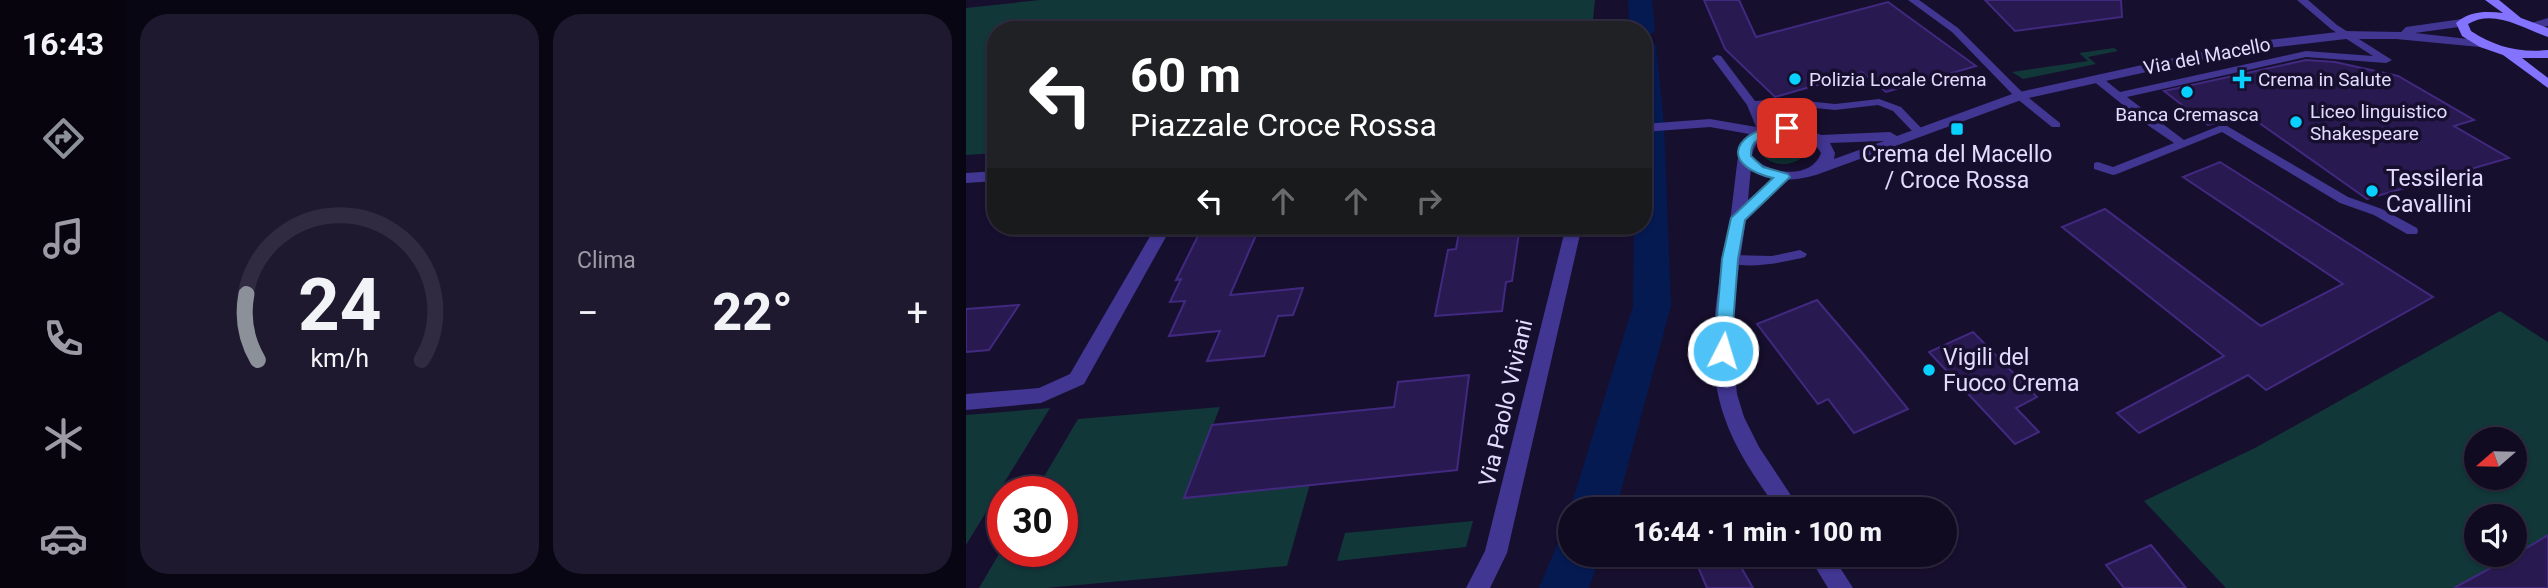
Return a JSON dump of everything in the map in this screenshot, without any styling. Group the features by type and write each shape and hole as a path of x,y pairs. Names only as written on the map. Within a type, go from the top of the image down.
{"main road":[{"path":"2491,0 2548,33"},
{"path":"2528,23 2497,16 2468,16 2466,33 2486,45 2506,51 2530,55 2548,54"},
{"path":"2506,51 2548,84"}],"street":[{"name":"Via del Macello","path":"2396,35 2417,27 2468,16"},
{"path":"2528,23 2548,22"},
{"name":"Via del Macello","path":"1913,133 2021,96 2242,47 2346,36 2396,35 2486,45"},
{"path":"1652,127 1710,123 1736,125 1763,132"},
{"path":"1694,125 1710,127 1730,135 1758,170 1783,177 1811,172 1913,133"},
{"path":"1780,497 1748,448 1733,415 1726,384 1723,351 1730,259 1738,218 1744,153 1753,136 1775,129 1800,130 1821,139 1913,133"},
{"path":"1811,172 1826,160 1828,153 1821,139"},
{"path":"966,178 987,177"},
{"path":"1738,218 1783,177"},
{"path":"966,402 1041,395 1077,379 1159,235"},
{"name":"Via Paolo Viviani","path":"1478,588 1496,553 1572,235"},
{"path":"1827,567 1841,588"}],"lane":[{"path":"1913,0 1955,30 2021,96 2056,125"},
{"path":"2118,96 2306,54 2387,60 2346,36 2302,0"},
{"path":"1717,58 1752,105 1763,132"},
{"path":"2096,78 2183,144"},
{"path":"1752,105 1786,102 1835,107 1879,102 1897,109 1913,133"},
{"path":"2098,166 2113,171 2223,128 2344,201 2378,212 2412,231"},
{"path":"1730,259 1772,260 1800,254"}],"green space":[{"path":"1040,0 1595,0 1593,21 987,21 987,154 966,155 966,8"},
{"path":"2114,48 2118,51 2088,57 2096,64 2023,79 2012,72 2088,61 2079,53"},
{"path":"1781,136 1802,142 1807,150 1806,154 1789,164 1776,163 1765,158 1760,153 1762,143"},
{"path":"2500,311 2548,342 2548,535 2527,547 2527,504 2464,504 2464,567 2492,567 2454,588 2226,588 2144,501 2255,448"},
{"path":"1220,407 1185,497 1310,484 1287,566 1046,588 979,588 991,567 1078,567 1078,476 1044,476 1078,419"},
{"path":"1050,408 1008,476 987,476 987,511 966,545 966,415"},
{"path":"1473,521 1466,547 1337,561 1345,533"}],"building":[{"path":"1704,0 1739,0 1756,37 1888,2 1976,66 1886,92 1862,72 1775,97 1725,49"},
{"path":"1985,0 2121,0 2122,17 2015,31"},
{"path":"2306,60 2335,62 2398,76 2474,120 2454,126 2509,158 2367,199 2248,115 2208,125 2164,91"},
{"path":"2220,162 2433,297 2266,390 2248,375 2139,433 2117,413 2224,356 2062,227 2105,209 2261,326 2343,284 2183,177"},
{"path":"1198,235 1256,235 1230,295 1303,288 1293,315 1278,316 1264,356 1207,361 1220,331 1169,336 1185,301 1170,302 1181,279 1176,280"},
{"path":"1458,235 1519,235 1512,281 1506,282 1502,311 1435,316 1448,250 1456,249"},
{"path":"1817,300 1908,409 1854,433 1828,399 1818,404 1757,324"},
{"path":"1019,305 989,350 966,352 966,309"},
{"path":"1973,332 2037,397 2016,408 2039,432 2015,444 1929,352"},
{"path":"1469,375 1457,470 1184,498 1212,425 1394,407 1398,382"},
{"path":"2548,535 2548,588 2454,588 2493,567 2527,567 2527,548"},
{"path":"2151,545 2186,588 2124,588 2106,565"},
{"path":"1698,567 1741,567 1753,588 1707,588"}],"waterway":[{"path":"1640,0 1641,21"},
{"path":"1596,497 1652,306 1651,235"},
{"path":"1564,588 1572,567"}],"place":[{"name":"Polizia Locale Crema","path":"1795,79"},
{"name":"Crema in Salute","path":"2242,79"},
{"name":"Banca Cremasca","path":"2187,92"},
{"name":"Liceo linguistico Shakespeare","path":"2296,122"},
{"name":"Crema del Macello / Croce Rossa","path":"1957,129"},
{"name":"Tessileria Cavallini","path":"2372,191"},
{"name":"Vigili del Fuoco Crema","path":"1929,370"}],"route":[{"path":"1723,351 1730,259 1738,218 1783,177 1758,170 1749,164 1744,150 1753,136 1787,128"}]}
